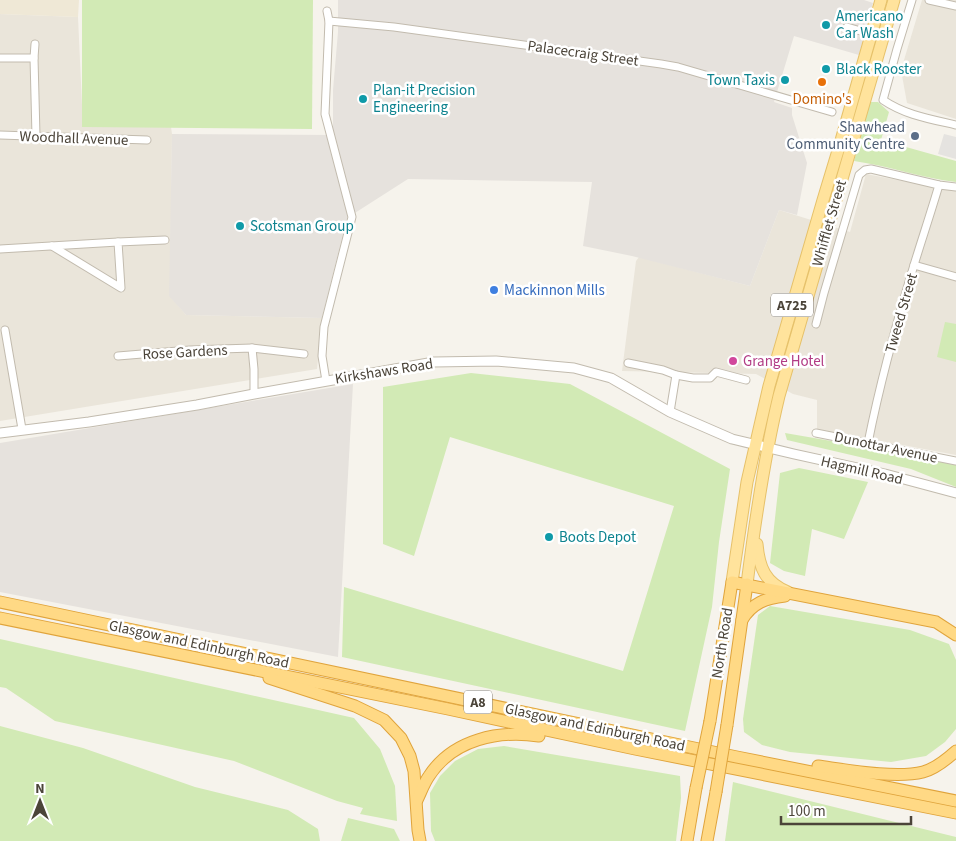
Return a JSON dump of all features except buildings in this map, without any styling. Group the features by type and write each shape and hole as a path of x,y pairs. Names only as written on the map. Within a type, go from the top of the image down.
{"highway":[{"path":"732,582 936,622 956,635"},
{"name":"North Road","path":"687,841 710,721 732,582"},
{"name":"North Road","path":"707,841 727,725 747,584"},
{"path":"740,623 751,608 760,602 771,598 796,595"},
{"name":"Glasgow and Edinburgh Road","path":"0,602 737,757 956,801"},
{"name":"Glasgow and Edinburgh Road","path":"0,618 956,813"},
{"name":"A8","path":"215,661 355,706 384,720 401,738 410,756 414,771 420,841"},
{"name":"A8","path":"417,800 430,775 450,754 473,740 523,733 635,749"},
{"name":"A8","path":"737,757 881,773 910,774 924,772 938,765 956,751"}],"main road":[{"name":"Whifflet Street","path":"846,145 871,34 881,0"},
{"name":"Whifflet Street","path":"768,447 839,166 894,0"},
{"name":"Whifflet Street","path":"755,444 769,386 820,209 839,166"},
{"name":"North Road","path":"732,582 747,482 755,444"},
{"name":"North Road","path":"747,584 768,447"},
{"name":"A725","path":"755,524 758,554 764,573 777,586 796,595"}],"street":[{"path":"912,0 883,100 904,112 956,125"},
{"path":"929,0 956,6"},
{"path":"326,381 322,356 324,328 352,217 325,114 329,21 327,10"},
{"name":"Palacecraig Street","path":"329,21 402,28 678,67 832,112"},
{"path":"847,27 871,34"},
{"path":"36,44 34,58 36,136"},
{"path":"0,58 34,58"},
{"name":"Woodhall Avenue","path":"0,135 147,140"},
{"path":"816,324 859,176 865,170 871,169 939,185 956,187"},
{"name":"Tweed Street","path":"868,443 892,342 939,185"},
{"path":"0,249 165,240"},
{"path":"52,246 121,288 118,242"},
{"path":"914,265 956,277"},
{"path":"5,330 22,429"},
{"path":"252,348 254,394"},
{"name":"Rose Gardens","path":"118,356 190,350 252,348 304,354"},
{"name":"Kirkshaws Road","path":"0,433 89,422 197,405 434,362 496,361 574,368 612,378 670,412 732,439 755,444"},
{"path":"628,363 693,378 710,378 716,372 746,380"},
{"path":"670,412 676,375"},
{"name":"Dunottar Avenue","path":"816,433 956,461"},
{"name":"Hagmill Road","path":"755,444 885,474 956,493"}],"shaded area":[{"path":"0,0 79,0 78,17 0,14"},
{"path":"338,0 864,0 873,3 859,55 794,36 774,102 792,108 792,115 807,163 797,215 779,210 750,286 632,256 583,246 592,182 408,179 347,218 322,318 186,315 169,296 172,134 333,135 333,90 338,32"},
{"path":"922,0 956,0 956,119 907,103 901,70"},
{"path":"0,14 78,17 83,127 171,127 170,296 186,315 322,318 317,369 0,421"},
{"path":"944,134 956,137 956,159 938,154"},
{"path":"866,174 956,191 956,455 817,429 817,400 793,394 756,374 622,371 636,261 639,257 750,286 779,210 850,232"},
{"path":"353,384 338,657 0,592 0,443"}],"green space":[{"path":"82,0 313,0 312,129 82,127"},
{"path":"870,102 878,102 889,112 881,140 956,161 956,182 854,161"},
{"path":"945,322 956,324 956,362 937,357"},
{"path":"471,373 570,384 730,469 712,607 685,731 342,657 344,587 623,671 674,506 450,437 414,556 383,544 383,387"},
{"path":"785,433 956,465 956,487 911,469 787,440"},
{"path":"799,468 868,482 844,539 812,529 805,576 784,571 770,563 780,473"},
{"path":"770,606 910,630 949,644 956,660 956,729 945,742 926,756 891,762 790,752 762,745 744,732 743,719 758,615"},
{"path":"0,639 354,718 380,749 395,786 397,821 360,814 363,808 337,801 234,761 55,721 6,688 0,687"},
{"path":"0,726 83,748 195,787 288,810 318,829 320,841 0,841"},
{"path":"504,746 680,776 681,798 676,841 435,841 431,831 430,793 440,776 455,761 478,749"},
{"path":"733,782 956,837 956,841 725,841"},
{"path":"348,818 394,829 400,841 341,841"}],"place":[{"name":"Americano Car Wash","path":"826,25"},
{"name":"Black Rooster","path":"826,69"},
{"name":"Town Taxis","path":"785,80"},
{"name":"Domino's","path":"822,82"},
{"name":"Plan-it Precision Engineering","path":"363,99"},
{"name":"Shawhead Community Centre","path":"915,136"},
{"name":"Scotsman Group","path":"240,226"},
{"name":"Mackinnon Mills","path":"494,290"},
{"name":"Grange Hotel","path":"733,361"},
{"name":"Boots Depot","path":"549,537"}]}
